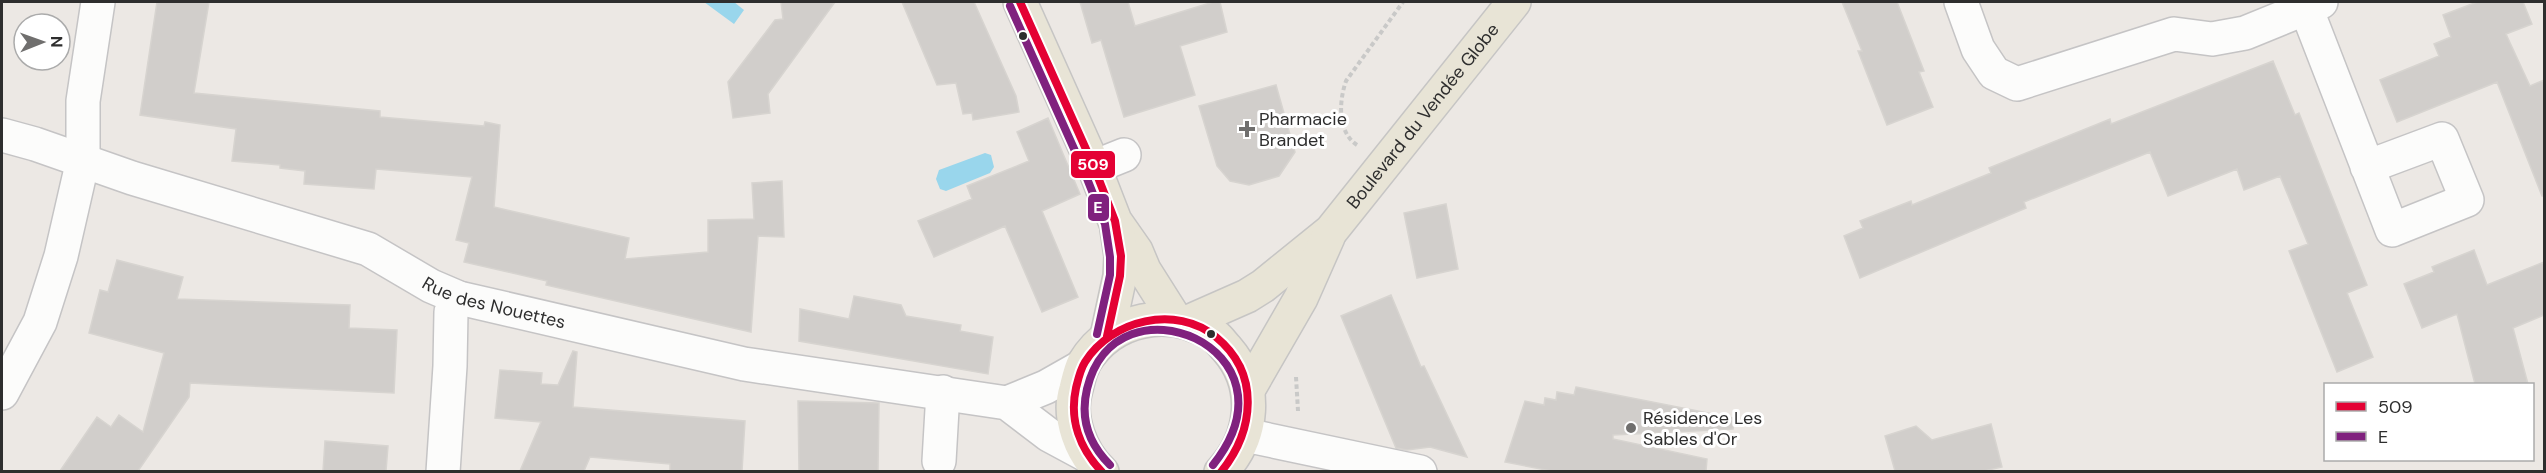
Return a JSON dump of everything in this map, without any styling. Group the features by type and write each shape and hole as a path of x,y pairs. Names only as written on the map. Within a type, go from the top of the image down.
{"main road":[{"path":"1020,2 1094,167 1115,221 1121,256 1120,276 1107,336"},
{"name":"Boulevard du Vendée Globe","path":"1181,320 1255,291 1331,231 1514,2"},
{"path":"1115,221 1181,320"},
{"name":"Boulevard du Vendée Globe","path":"1248,390 1301,298 1331,231"},
{"path":"1094,466 1076,427 1074,396 1083,366 1107,336 1128,324 1151,319 1181,320 1216,336 1237,360 1248,390 1250,412 1234,459"}],"street":[{"path":"2,393 40,322 61,256 82,160 83,101 98,2"},
{"path":"1961,2 1978,49 1994,73 2017,84 2174,34 2212,39 2245,33 2313,5 2367,167"},
{"name":"Rue des Nouettes","path":"2,135 132,178 369,249 431,286 459,298 744,364 1007,403 1041,430 1094,466"},
{"path":"1094,167 1124,156"},
{"path":"443,471 451,312 459,298"},
{"path":"1007,403 1046,387 1083,366"},
{"path":"939,461 943,392"},
{"path":"1234,459 1420,471"}],"path":[{"path":"1360,147 1348,139 1343,124 1341,95 1346,81 1402,2"},
{"path":"1296,374 1299,421"}],"water":[{"path":"704,2 734,2 744,10 734,24"},
{"path":"985,153 991,155 994,167 990,173 946,191 940,189 936,179 939,170"}],"building":[{"path":"157,2 209,2 194,93 380,111 380,117 484,126 485,122 500,125 494,207 629,238 625,259 708,252 708,220 754,219 752,183 782,181 784,237 758,236 751,332 546,285 547,281 464,262 469,243 456,240 472,177 376,169 374,189 304,184 305,171 280,168 280,165 232,161 236,129 140,115"},
{"path":"781,2 835,2 768,94 770,113 733,118 728,82 775,20 783,19"},
{"path":"902,2 974,2 1016,96 1019,112 973,120 972,113 963,114 956,83 937,85"},
{"path":"1080,2 1128,2 1135,26 1213,2 1220,2 1227,32 1180,46 1195,95 1124,117 1101,40 1092,43"},
{"path":"1842,2 1897,2 1924,71 1919,72 1933,107 1887,125 1858,51 1862,51"},
{"path":"2477,2 2523,2 2532,24 2506,34 2530,86 2544,80 2544,196 2542,196 2497,82 2397,122 2380,80 2439,56 2434,44 2451,37 2443,15"},
{"path":"2273,61 2295,115 2299,113 2367,285 2347,293 2373,357 2337,372 2289,251 2308,244 2280,176 2244,190 2237,169 2168,196 2150,152 2024,202 2026,208 1860,278 1844,236 1863,228 1860,221 1911,201 1912,205 1991,173 1989,168 2110,119 2111,124"},
{"name":"Pharmacie Brandet","path":"1276,85 1295,152 1279,176 1249,185 1230,181 1217,166 1199,106"},
{"path":"1048,118 1080,194 1042,211 1078,297 1042,312 1005,226 934,257 918,221 972,199 967,186 1029,161 1017,132"},
{"path":"1446,204 1458,269 1417,278 1404,213"},
{"path":"2474,250 2487,285 2544,262 2544,315 2513,328 2528,383 2475,383 2457,314 2422,328 2404,284 2434,272 2432,267"},
{"path":"117,260 183,277 177,299 350,305 349,328 397,330 394,393 190,383 189,397 138,471 60,471 97,417 111,427 119,415 143,432 164,353 89,333 100,290 108,292"},
{"path":"1391,295 1421,367 1424,366 1467,457 1430,447 1407,450 1396,448 1341,316"},
{"path":"854,296 901,305 906,316 961,325 960,331 993,337 988,374 799,341 800,309 849,319"},
{"path":"573,351 577,352 573,407 745,421 742,471 670,471 670,464 590,457 584,471 520,471 541,422 495,418 500,370 542,373 541,384 558,385"},
{"name":"Résidence Les Sables d'Or","path":"1576,387 1734,418 1733,429 1613,435 1613,439 1707,459 1706,471 1551,471 1505,462 1525,401 1544,405 1545,398 1556,400 1557,392 1574,395"},
{"path":"798,401 879,403 878,471 799,471"},
{"path":"1991,424 2002,467 1984,471 1895,471 1885,436 1916,426 1932,440"},
{"path":"325,441 388,446 386,471 323,471"}],"transit line":[{"name":"509","path":"1020,2 1094,167 1115,221 1121,256 1120,276 1107,336"},
{"name":"E","path":"1010,6 1084,171 1105,224 1110,275 1097,334"},
{"name":"509","path":"1102,472 1082,444 1075,423 1074,400 1082,368 1096,348 1111,336 1145,321 1164,319 1182,321 1200,327 1216,337 1230,352 1240,368 1246,385 1248,403 1246,421 1232,456 1221,472"},
{"name":"E","path":"1110,465 1097,448 1088,430 1085,410 1087,389 1104,353 1132,334 1164,330 1195,338 1221,358 1236,387 1235,423 1213,465"}],"place":[{"name":"Pharmacie Brandet","path":"1247,129"},
{"name":"Résidence Les Sables d'Or","path":"1631,428"}]}
